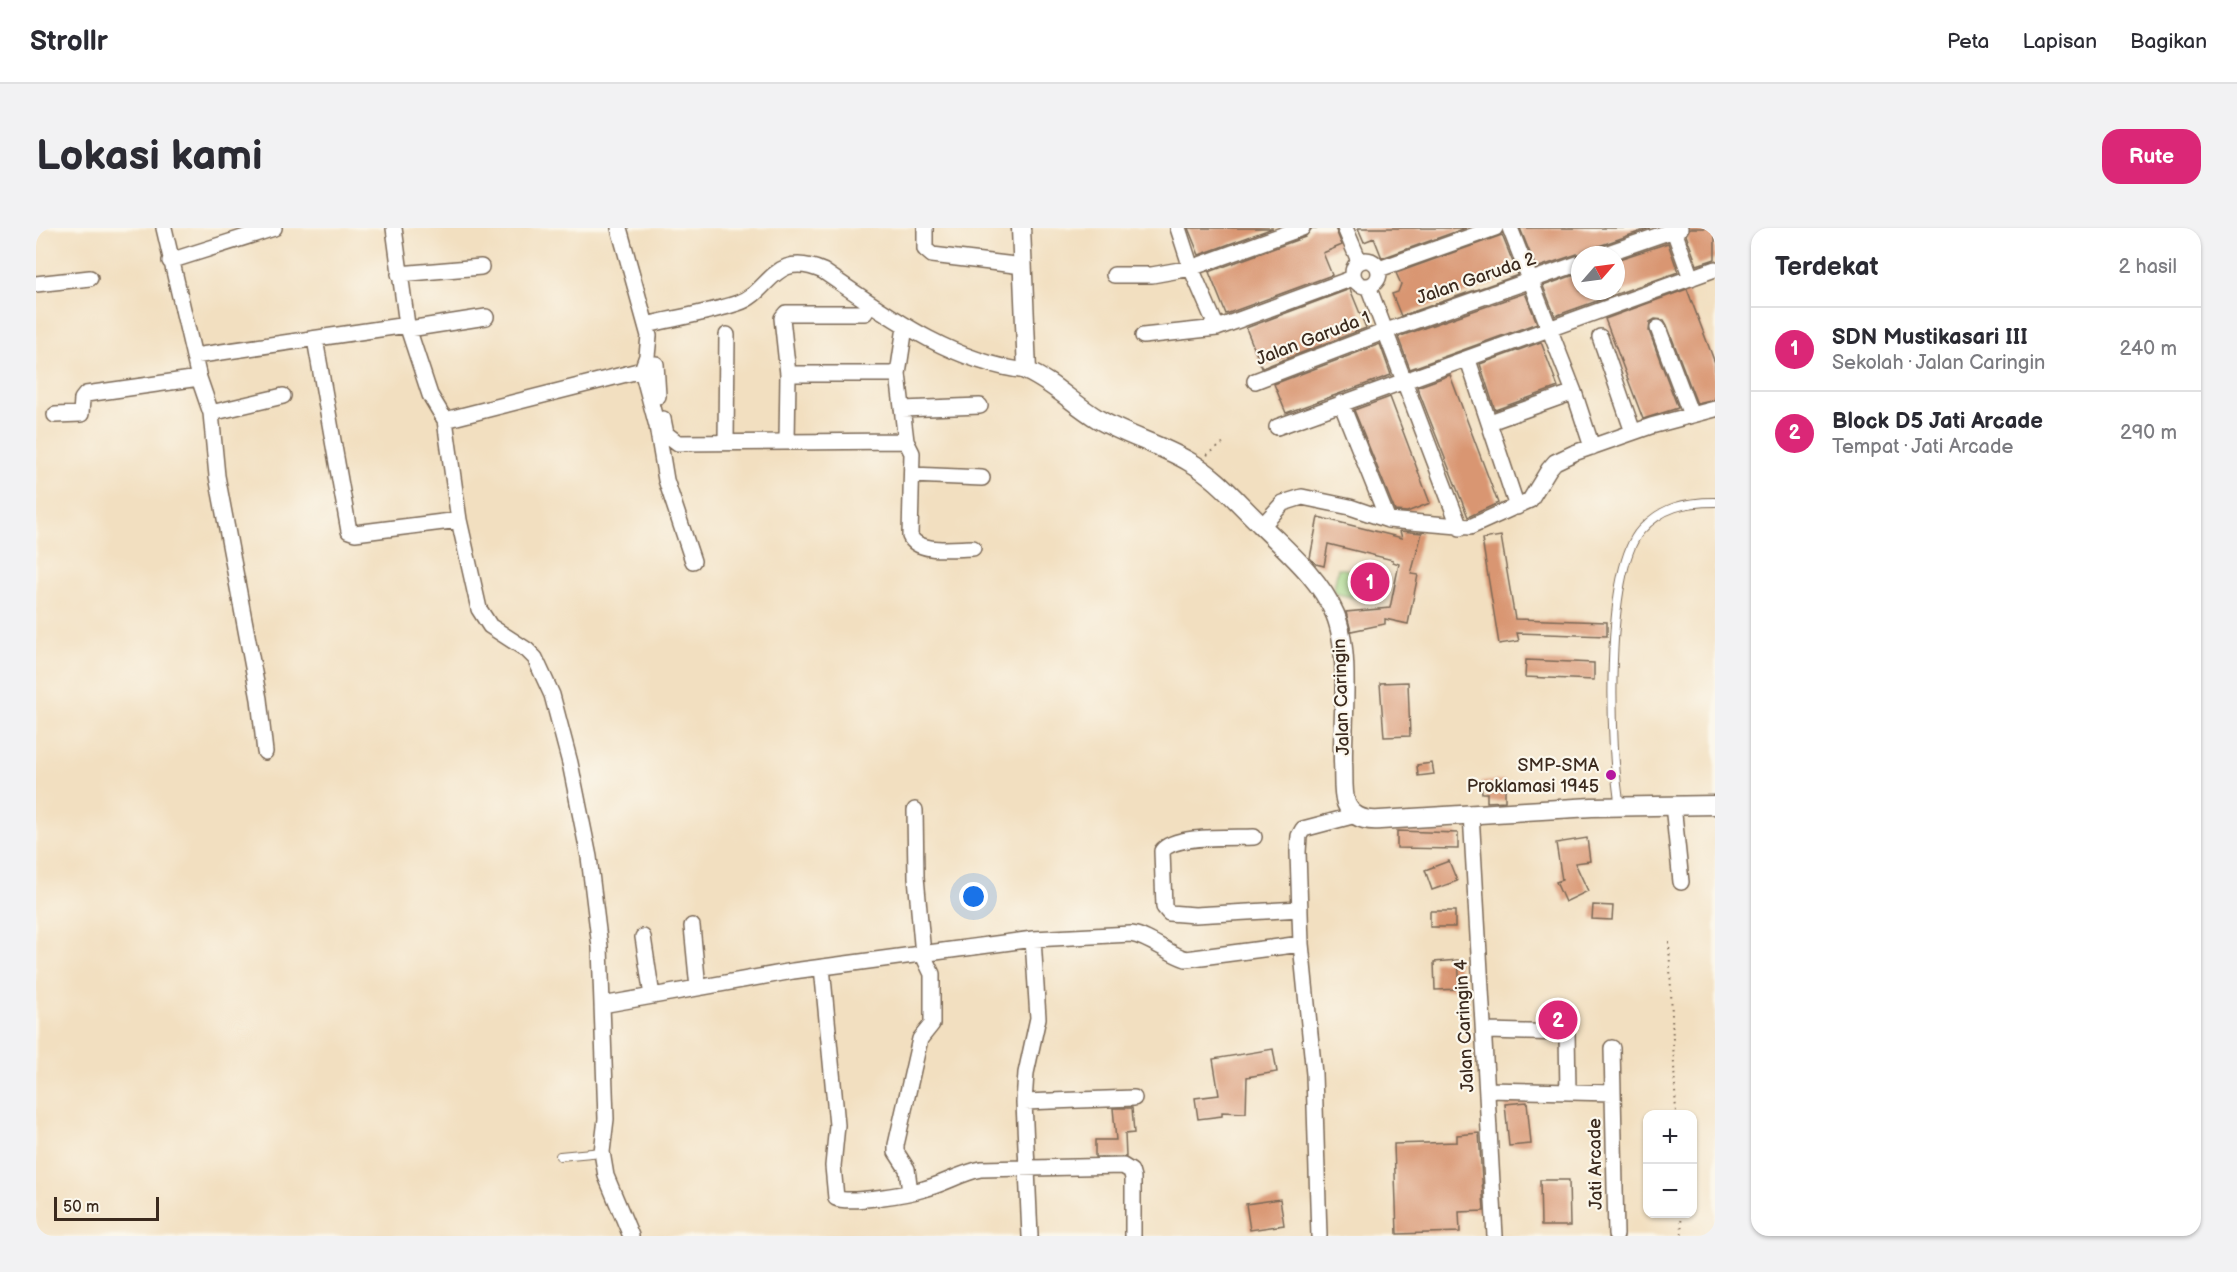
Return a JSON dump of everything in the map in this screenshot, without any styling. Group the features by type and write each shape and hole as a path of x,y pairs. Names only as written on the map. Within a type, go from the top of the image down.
{"street":[{"path":"164,228 199,378 212,413 217,476 259,699 265,752"},
{"path":"170,261 274,228"},
{"path":"394,228 408,327 430,395 445,420 459,520 474,592 482,616 501,636 527,650 535,658 545,678 560,723 580,811 596,906 606,1119 602,1152 606,1176 631,1236"},
{"path":"619,228 646,326 649,367 666,480 693,561"},
{"path":"925,228 925,249 932,255 1023,266"},
{"path":"646,326 737,304 751,296 771,274 803,265 823,270 905,327 982,363 1027,371 1021,228"},
{"path":"1178,228 1191,268 1216,328"},
{"path":"1114,275 1152,275 1191,268 1302,228"},
{"path":"1345,228 1359,261"},
{"path":"1379,269 1495,228"},
{"path":"1510,228 1574,392 1592,447"},
{"path":"1625,247 1676,229 1691,278"},
{"path":"1371,260 1379,269 1376,282 1368,286 1359,285 1353,278 1353,267 1359,261 1371,260"},
{"name":"Jalan Garuda 2","path":"1386,331 1571,266"},
{"path":"399,274 481,267"},
{"path":"1277,427 1715,269"},
{"path":"36,284 90,278"},
{"path":"1143,336 1216,328 1353,278"},
{"path":"1368,286 1406,380 1460,528"},
{"path":"787,442 788,374 782,318 786,313 865,313"},
{"path":"194,356 486,317"},
{"path":"905,327 898,374 906,441 912,453 910,536 913,542 920,547 973,549"},
{"path":"1658,328 1691,415"},
{"name":"Jalan Garuda 1","path":"1255,381 1386,331"},
{"path":"726,441 727,335"},
{"path":"1599,337 1633,432"},
{"path":"315,339 349,531 355,533 459,520"},
{"path":"1468,360 1517,507"},
{"path":"445,420 649,367"},
{"path":"649,367 655,381 666,434 678,444 726,441 906,441"},
{"name":"Jalan Caringin","path":"1027,371 1051,383 1071,401 1106,424 1199,467 1309,572 1324,592 1338,624 1343,648 1344,781 1347,803 1356,815"},
{"path":"788,374 898,374"},
{"path":"55,415 81,414 82,399 86,394 199,378"},
{"path":"1490,422 1574,392"},
{"path":"212,413 284,396"},
{"path":"1341,403 1388,520"},
{"path":"902,409 980,406"},
{"path":"1262,526 1283,503 1294,497 1350,507 1388,520 1415,520 1460,528 1480,524 1530,500 1555,462 1633,432 1715,409"},
{"path":"912,475 982,478"},
{"path":"1673,805 1681,882"},
{"path":"1319,1236 1314,1074 1302,944 1299,836 1309,827 1356,815 1369,821 1471,813 1620,806 1715,805"},
{"path":"910,1192 907,1169 896,1149 920,1039 932,1024 932,974 923,955 916,877 915,810"},
{"name":"Jalan Caringin 4","path":"1471,813 1495,1236"},
{"path":"1254,837 1185,840 1165,847 1162,851 1164,907 1169,913 1195,915 1300,909"},
{"path":"692,926 698,988"},
{"path":"602,1005 822,967 1033,939 1140,935 1171,954 1186,959 1302,944"},
{"path":"643,937 652,996"},
{"path":"1030,1236 1024,1102 1026,1073 1038,1018 1033,939"},
{"path":"822,967 837,1125 834,1192 840,1200 924,1190 962,1173 981,1169 1128,1167 1133,1178 1133,1236"},
{"path":"1488,1030 1567,1033 1568,1092"},
{"name":"Jati Arcade","path":"1612,1048 1616,1235"},
{"name":"Jati Arcade","path":"1487,1090 1613,1093"},
{"path":"1024,1102 1134,1098"}],"lane":[{"path":"1620,806 1616,785 1612,661 1616,617 1627,559 1633,541 1640,531 1660,514 1680,504 1715,502"},
{"path":"560,1156 602,1152"}],"path":[{"path":"1199,467 1209,453 1224,443"},
{"path":"1669,942 1676,1110"},
{"path":"1681,1218 1682,1236"}],"green space":[{"path":"1338,568 1376,575 1370,601 1333,593"}],"building":[{"path":"1188,228 1273,228 1199,255"},
{"path":"1312,228 1335,228 1342,245 1323,253 1332,275 1226,314 1209,272 1305,237"},
{"path":"1358,228 1466,228 1382,258 1374,238 1364,242"},
{"path":"1520,228 1650,228 1599,246 1571,246 1571,256 1536,268"},
{"path":"1690,228 1715,228 1715,259 1697,265 1686,235"},
{"path":"1502,235 1518,275 1401,316 1392,294 1398,292 1401,284 1396,273"},
{"path":"1668,243 1678,272 1625,291 1625,257"},
{"path":"1571,276 1571,300 1600,300 1555,316 1543,286"},
{"path":"1350,289 1366,328 1262,368 1246,328"},
{"path":"1687,289 1715,363 1715,400 1697,404 1667,325 1664,320 1655,319 1650,322 1649,331 1678,408 1643,419 1605,319"},
{"path":"1525,293 1537,323 1410,369 1398,337"},
{"path":"1541,342 1558,387 1495,410 1480,364"},
{"path":"1380,344 1391,375 1286,413 1274,384"},
{"path":"1450,375 1498,503 1468,517 1417,387"},
{"path":"1390,397 1430,503 1407,512 1395,511 1354,410"},
{"path":"1318,517 1402,538 1400,531 1422,533 1411,574 1418,575 1408,624 1385,619 1385,624 1351,631 1346,612 1390,608 1399,564 1393,560 1328,544 1324,566 1316,564 1310,558"},
{"path":"1501,536 1515,619 1607,622 1607,636 1517,633 1519,641 1499,644 1482,539"},
{"path":"1526,660 1594,663 1594,680 1525,677"},
{"path":"1408,682 1410,736 1384,737 1380,683"},
{"path":"1432,763 1434,774 1418,776 1417,765"},
{"path":"1505,780 1505,801 1487,802 1487,793 1482,793 1481,782"},
{"path":"1397,831 1458,833 1458,849 1397,848"},
{"path":"1587,838 1590,861 1575,863 1588,891 1565,902 1556,882 1562,880 1556,843"},
{"path":"1449,861 1457,881 1432,890 1425,870"},
{"path":"1593,905 1613,906 1612,920 1592,919"},
{"path":"1430,911 1455,911 1455,927 1430,927"},
{"path":"1458,960 1460,989 1435,990 1434,962"},
{"path":"1273,1049 1277,1072 1247,1077 1246,1113 1222,1112 1222,1116 1198,1119 1195,1098 1219,1095 1213,1059"},
{"path":"1527,1102 1531,1144 1509,1146 1505,1104"},
{"path":"1113,1108 1132,1108 1134,1133 1125,1134 1126,1157 1095,1157 1095,1140 1116,1140"},
{"path":"1479,1133 1484,1211 1459,1212 1460,1232 1397,1234 1394,1144 1457,1142 1457,1135"},
{"path":"1540,1180 1569,1180 1570,1226 1541,1226"},
{"path":"1280,1199 1284,1225 1250,1230 1246,1204"}],"place":[{"name":"SDN Mustikasari III","path":"1370,582"},
{"name":"SMP-SMA Proklamasi 1945","path":"1611,775"},
{"name":"Block D5 Jati Arcade","path":"1558,1020"}]}
